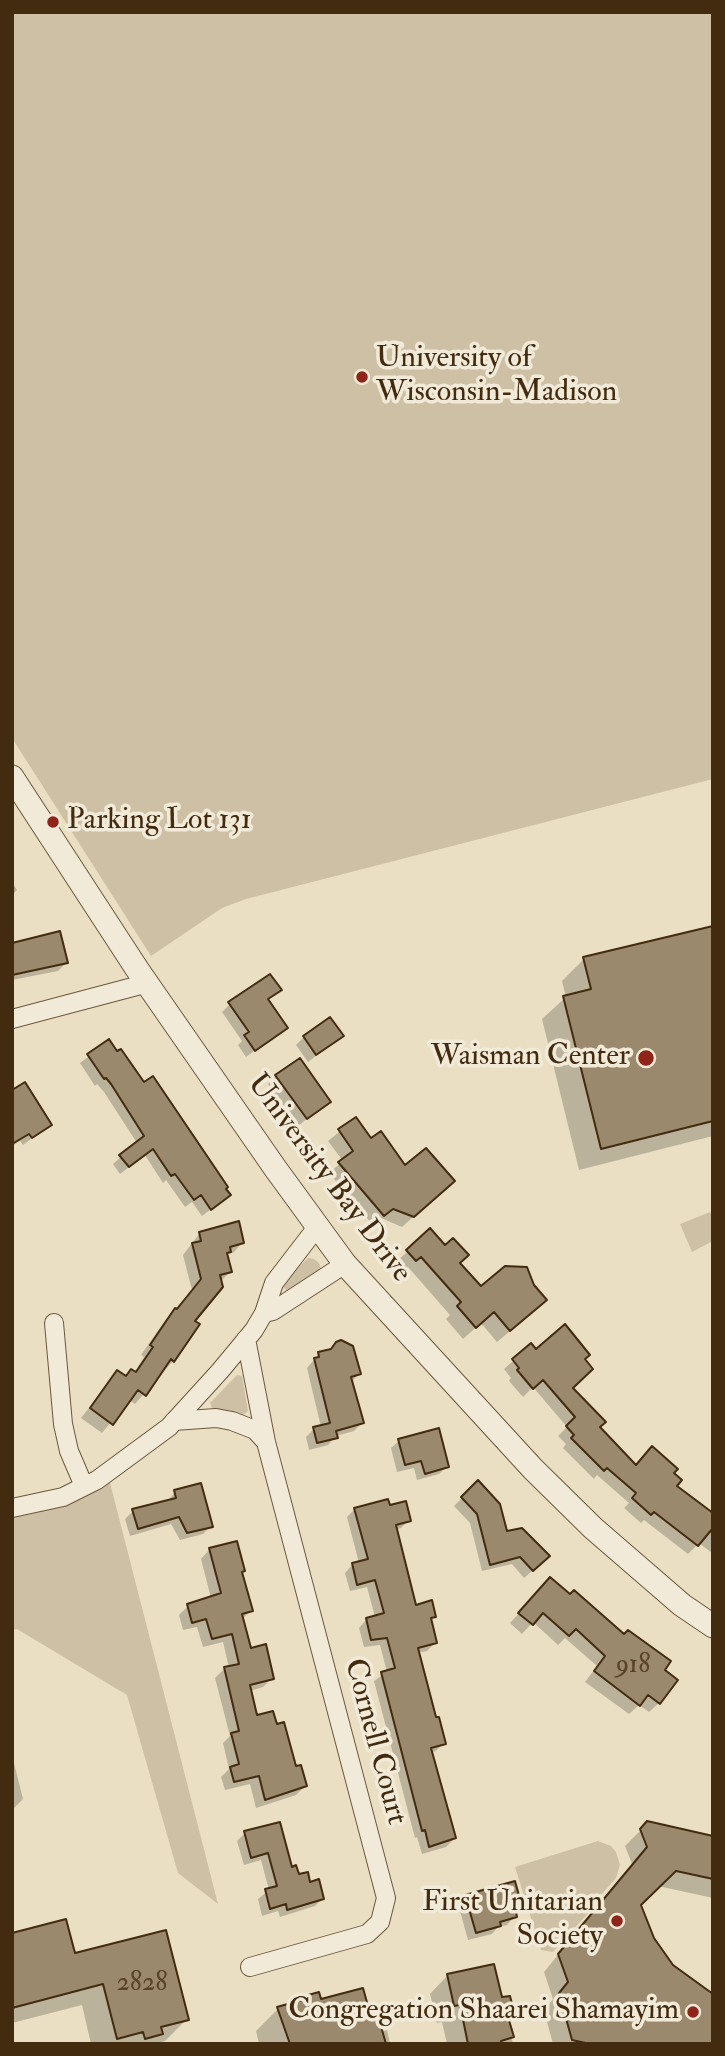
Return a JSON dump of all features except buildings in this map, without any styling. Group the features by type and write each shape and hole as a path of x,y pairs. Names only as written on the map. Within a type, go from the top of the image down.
{"street":[{"name":"University Bay Drive","path":"12,776 148,983 345,1264 533,1469 584,1520 682,1605 713,1626"},
{"path":"12,1019 148,983"},
{"path":"12,1508 63,1497 97,1480 174,1421 246,1339 264,1313 274,1283 317,1227"},
{"path":"264,1313 282,1306 345,1264"},
{"path":"54,1323 63,1424 69,1451 84,1486"},
{"name":"Cornell Court","path":"246,1339 266,1442 386,1898 382,1918 372,1932 250,1967"},
{"path":"174,1421 216,1418 232,1420 255,1430 266,1442"}],"shaded area":[{"name":"University of Wisconsin-Madison","path":"12,12 713,12 713,779 246,899 222,908 151,956 12,738"},
{"path":"710,1212 713,1218 713,1241 692,1252 680,1224"},
{"path":"308,1258 319,1263 319,1273 287,1291 283,1287 285,1281"},
{"path":"237,1375 242,1376 248,1411 243,1415 212,1408 210,1403"},
{"path":"109,1479 218,1904 178,1873 127,1695 17,1629 12,1630 12,1516"},
{"path":"598,1841 611,1846 616,1852 620,1865 616,1878 553,1952 541,1950 515,1867"}],"place":[{"name":"University of Wisconsin-Madison","path":"362,377"},
{"name":"Parking Lot 131","path":"53,822"},
{"name":"Waisman Center","path":"646,1058"},
{"name":"First Unitarian Society","path":"617,1921"},
{"name":"Congregation Shaarei Shamayim","path":"693,2012"}]}
